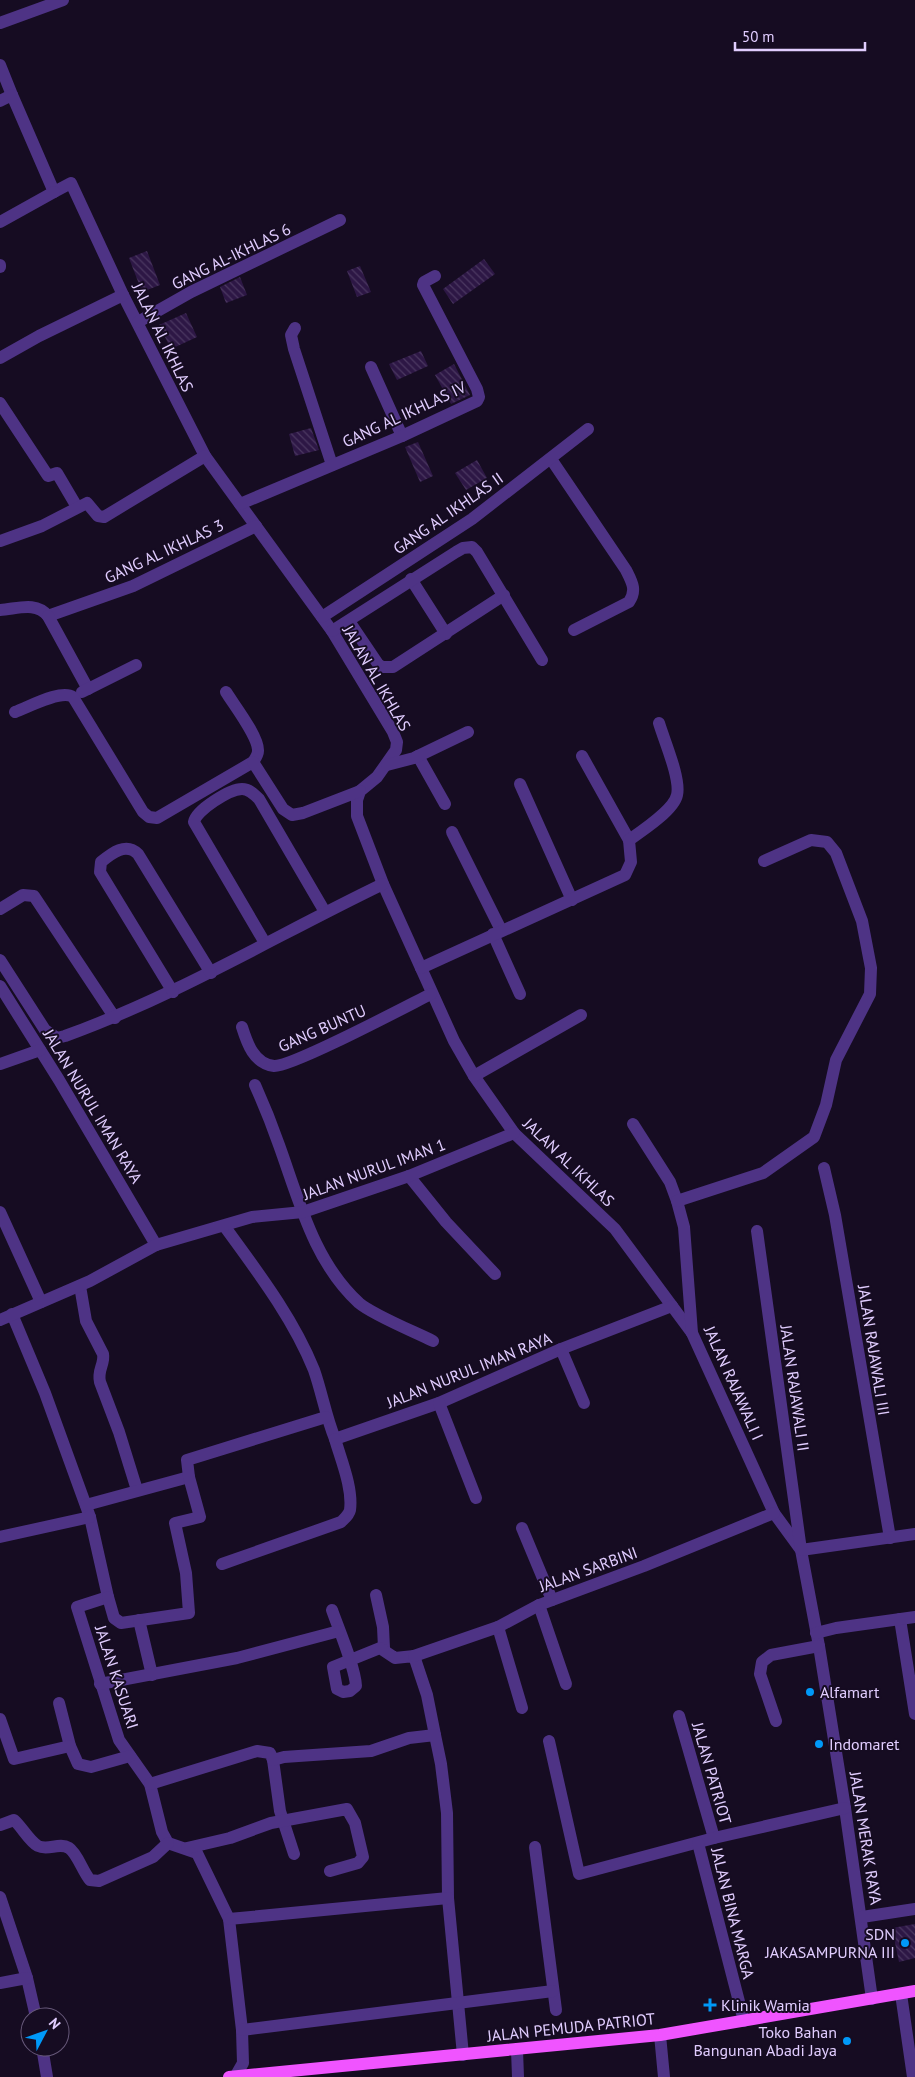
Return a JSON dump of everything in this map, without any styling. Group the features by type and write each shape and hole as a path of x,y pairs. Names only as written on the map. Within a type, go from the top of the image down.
{"main road":[{"name":"JALAN PEMUDA PATRIOT","path":"228,2077 660,2035 915,1991"}],"street":[{"path":"0,23 63,0"},
{"path":"0,65 5,99 54,192 0,222"},
{"name":"JALAN AL IKHLAS","path":"54,192 71,183 124,295 205,456 332,631 393,732 397,742 396,750 388,765 360,790 357,800 357,816 383,884 431,994 474,1076 514,1133 615,1229 692,1333"},
{"name":"GANG AL-IKHLAS 6","path":"138,322 191,292 340,220"},
{"name":"GANG AL IKHLAS IV","path":"240,504 402,436 473,404 479,397 423,285 424,282 435,276"},
{"path":"0,358 39,336 124,295"},
{"path":"296,328 291,335 294,349 332,465"},
{"path":"370,367 402,436"},
{"path":"2,411 48,476 57,473 78,507"},
{"name":"GANG AL IKHLAS II","path":"322,617 472,519 588,429"},
{"path":"0,541 42,526 89,503 98,516 104,517 205,456"},
{"path":"551,459 626,570 634,587 634,595 629,602 574,630"},
{"name":"GANG AL IKHLAS 3","path":"48,616 133,586 256,526"},
{"path":"332,631 411,579 463,548 472,547 477,552 542,660"},
{"path":"411,579 446,634"},
{"path":"349,621 378,664 387,668 398,665 504,596"},
{"path":"0,610 33,606 39,608 48,616 88,689"},
{"path":"73,696 136,665"},
{"path":"15,712 61,694 73,696 144,812 149,817 160,817 253,762 258,750 257,744 226,692"},
{"path":"629,840 672,805 678,795 677,782 659,723"},
{"path":"388,765 418,756 468,732"},
{"path":"418,756 444,804"},
{"path":"421,968 625,874 631,862 629,840 582,756"},
{"path":"253,762 283,809 292,815 303,813 360,790"},
{"path":"520,784 572,900"},
{"path":"266,943 194,822 194,818 202,810 234,790 243,788 251,791 259,799 325,912"},
{"path":"452,832 497,932 520,994"},
{"path":"677,1201 763,1173 814,1137 826,1104 836,1060 870,994 871,968 862,921 836,853 827,842 811,840 764,861"},
{"path":"173,992 100,872 101,862 123,849 131,849 138,854 211,973"},
{"path":"0,960 50,1035 57,1038 115,1018 173,992 325,912 383,884"},
{"path":"0,910 23,895 34,896 115,1018"},
{"name":"JALAN NURUL IMAN RAYA","path":"0,986 156,1244"},
{"name":"GANG BUNTU","path":"242,1027 248,1045 255,1055 263,1063 275,1066 310,1052 431,994"},
{"path":"474,1076 581,1015"},
{"path":"0,1064 40,1050"},
{"path":"255,1085 276,1135 316,1244 337,1280 361,1304 433,1341"},
{"name":"JALAN RAJAWALI I","path":"633,1124 660,1165 677,1201 684,1227 692,1333 774,1513"},
{"name":"JALAN NURUL IMAN 1","path":"0,1320 80,1286 156,1244 225,1227 252,1217 303,1212 408,1176 514,1133"},
{"name":"JALAN RAJAWALI III","path":"824,1168 835,1215 890,1538"},
{"path":"408,1176 446,1222 496,1274"},
{"path":"0,1212 41,1302"},
{"path":"222,1564 341,1522 350,1512 347,1483 314,1371 297,1335 258,1272 225,1227"},
{"name":"JALAN RAJAWALI II","path":"758,1231 801,1550"},
{"path":"80,1286 86,1321 103,1354 104,1360 98,1374 100,1382 119,1432 137,1490"},
{"name":"JALAN NURUL IMAN RAYA","path":"335,1439 439,1403 561,1349 672,1306"},
{"path":"12,1314 45,1394 88,1511 108,1597 114,1618 118,1621 126,1623 189,1613 186,1573 175,1522 200,1517 189,1477 187,1460 326,1417"},
{"path":"561,1349 584,1403"},
{"path":"439,1403 476,1498"},
{"path":"0,1537 88,1511 137,1490 189,1477"},
{"name":"JALAN MERAK RAYA","path":"774,1513 801,1550 819,1646 845,1808 862,1916 872,1999"},
{"name":"JALAN SARBINI","path":"414,1656 498,1627 540,1604 644,1566 774,1513"},
{"path":"522,1528 552,1600"},
{"path":"801,1550 915,1534"},
{"path":"376,1595 383,1627 384,1648 395,1658 414,1656 427,1695 441,1764 447,1813 448,1898 463,2055"},
{"name":"JALAN KASUARI","path":"108,1597 77,1607 119,1740 141,1768 150,1784 162,1832 168,1843"},
{"path":"540,1604 566,1684"},
{"path":"332,1610 348,1659 375,1649 384,1648"},
{"path":"816,1633 836,1628 915,1617"},
{"path":"900,1619 915,1714"},
{"path":"139,1620 152,1674"},
{"path":"498,1627 522,1708"},
{"path":"100,1684 280,1648 339,1631"},
{"path":"776,1721 760,1674 762,1662 771,1655 819,1646"},
{"path":"59,1703 70,1746 78,1764 84,1767 105,1765 130,1756"},
{"name":"JALAN PATRIOT","path":"679,1716 714,1838"},
{"path":"1,1724 14,1759 70,1746"},
{"path":"273,1760 371,1751 409,1738 435,1735"},
{"name":"JALAN BINA MARGA","path":"549,1741 579,1874 714,1838 845,1808"},
{"path":"150,1784 257,1751 270,1753 273,1760 283,1821 294,1854"},
{"path":"187,1848 283,1821 338,1809 347,1809 352,1813 363,1857 358,1863 330,1871"},
{"path":"0,1825 14,1820 38,1846 48,1848 62,1845 69,1848 90,1880 98,1881 153,1857 168,1843 197,1853 229,1919 242,2030 243,2063 235,2077"},
{"name":"JALAN BINA MARGA","path":"698,1843 744,2020"},
{"path":"535,1847 556,2010"},
{"path":"0,1897 27,1978 34,2007"},
{"path":"229,1919 448,1898"},
{"path":"862,1916 915,1909"},
{"path":"0,1982 27,1978"},
{"path":"242,2030 458,2001 553,1991"},
{"path":"901,1994 913,2077"},
{"path":"660,2035 664,2077"},
{"path":"517,2050 518,2077"},
{"path":"44,2057 47,2077"}],"building":[{"path":"147,251 160,285 142,292 129,258"},
{"path":"484,259 495,274 453,304 443,289"},
{"path":"360,266 371,292 357,297 347,271"},
{"path":"240,277 247,295 226,303 220,287"},
{"path":"186,313 197,337 171,349 159,325"},
{"path":"421,351 428,366 397,380 389,364"},
{"path":"454,364 470,395 451,404 435,375"},
{"path":"311,428 319,450 295,456 289,434"},
{"path":"418,442 433,476 420,482 405,447"},
{"path":"477,460 487,478 466,490 455,473"},
{"name":"SDN JAKASAMPURNA III","path":"915,1924 915,1958 899,1962 892,1928"}],"place":[{"name":"Alfamart","path":"810,1692"},
{"name":"Indomaret","path":"819,1744"},
{"name":"SDN JAKASAMPURNA III","path":"905,1943"},
{"name":"Klinik Wamia","path":"710,2005"},
{"name":"Toko Bahan Bangunan Abadi Jaya","path":"847,2041"}]}
